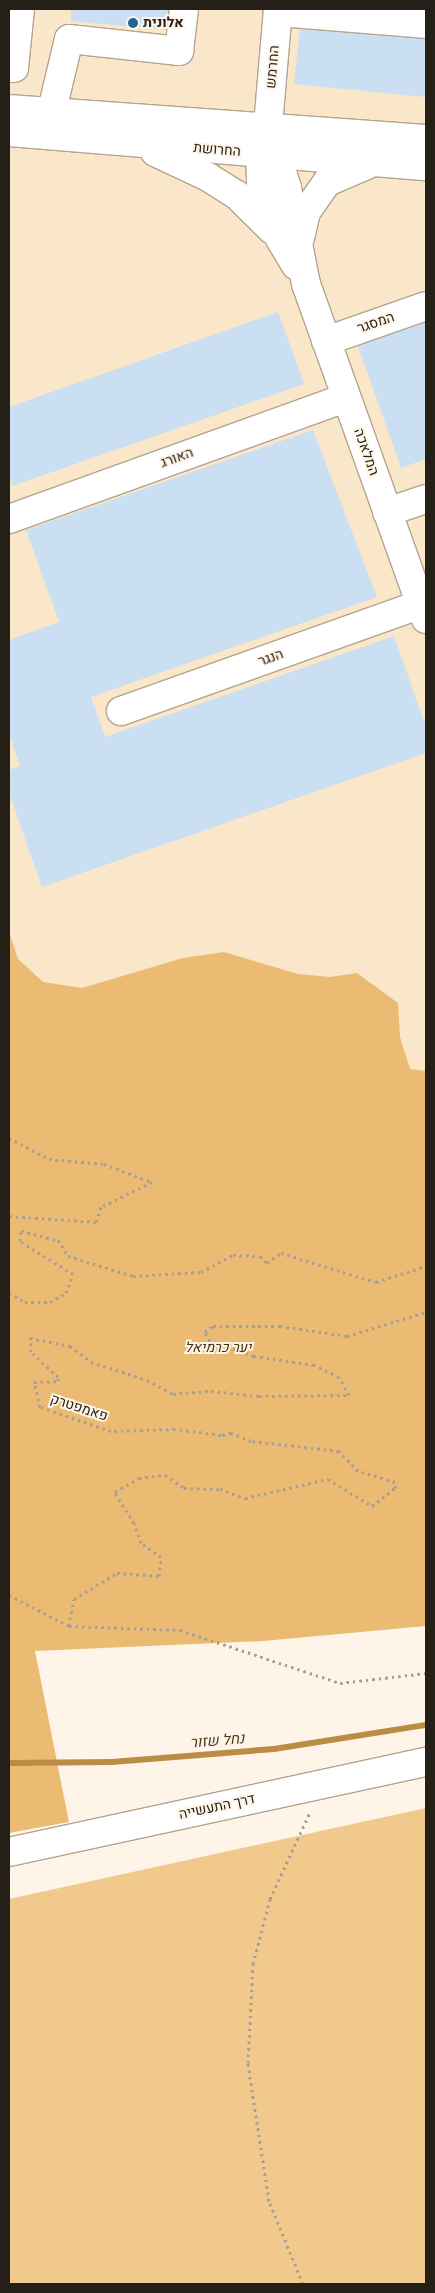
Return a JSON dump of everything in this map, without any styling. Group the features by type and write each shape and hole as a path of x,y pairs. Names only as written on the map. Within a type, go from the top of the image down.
{"street":[{"path":"9,68 14,68 20,9"},
{"path":"51,114 69,39 179,51 184,9"},
{"path":"278,10 426,24"},
{"name":"החרמש","path":"268,126 278,10"},
{"name":"החרושת","path":"9,109 51,114 268,126 426,139"},
{"name":"המלאכה","path":"268,126 270,154 261,183 290,239 424,612"},
{"name":"החרושת","path":"9,132 426,166"},
{"path":"133,143 179,162 237,194 290,239 327,182 357,167 379,162"},
{"name":"המסגר","path":"326,341 426,306"},
{"name":"האורג","path":"9,519 346,398"},
{"path":"387,512 426,500"},
{"name":"הנגר","path":"121,711 424,612"},
{"name":"דרך התעשייה","path":"9,1852 426,1762"}],"path":[{"path":"9,1138 49,1159 104,1164 152,1182 101,1207 96,1222 9,1216"},
{"path":"9,1188 9,1203"},
{"path":"9,1293 25,1302 50,1302 66,1293 73,1274 20,1241 21,1231 58,1240 68,1256 133,1276 201,1272 233,1255 260,1256 266,1263 281,1253 376,1282 426,1266"},
{"name":"פאמפטרק","path":"69,1626 74,1599 116,1573 159,1576 160,1556 141,1543 134,1523 115,1492 139,1478 165,1476 184,1488 220,1488 245,1498 328,1479 372,1506 395,1488 395,1482 358,1471 339,1451 251,1441 231,1433 221,1435 175,1429 111,1431 40,1407 34,1382 58,1381 58,1377 31,1352 30,1338 70,1346 91,1362 147,1380 173,1394 211,1391 259,1396 350,1395 339,1377 314,1365 254,1356 210,1341 206,1332 214,1326 280,1326 347,1336 426,1312"},
{"path":"9,1595 69,1626 180,1630 340,1683 426,1673"},
{"path":"303,2284 268,2201 248,2064 253,1964 270,1899 323,1784"}],"shaded area":[{"path":"9,9 426,9 426,1524 9,951"},
{"path":"426,1808 426,2284 9,2284 9,1899"}],"green space":[{"name":"יער כרמיאל","path":"9,932 18,959 43,982 82,988 183,958 224,952 298,974 330,977 357,973 398,1003 400,1037 410,1069 426,1071 426,1626 263,1641 35,1651 69,1822 9,1833"}],"building":[{"name":"אלונית","path":"71,9 168,9 166,30 71,21"},
{"path":"300,29 426,39 426,97 294,84"},
{"path":"278,312 304,384 12,486 9,476 9,407"},
{"path":"426,322 426,459 401,468 358,346"},
{"path":"313,430 377,597 91,697 105,737 394,636 426,727 426,753 42,887 9,793 9,770 20,766 9,733 9,640 59,622 26,530"}],"waterway":[{"name":"נחל שזור","path":"9,1763 112,1762 274,1749 426,1725"}],"place":[{"name":"אלונית","path":"133,23"}]}
